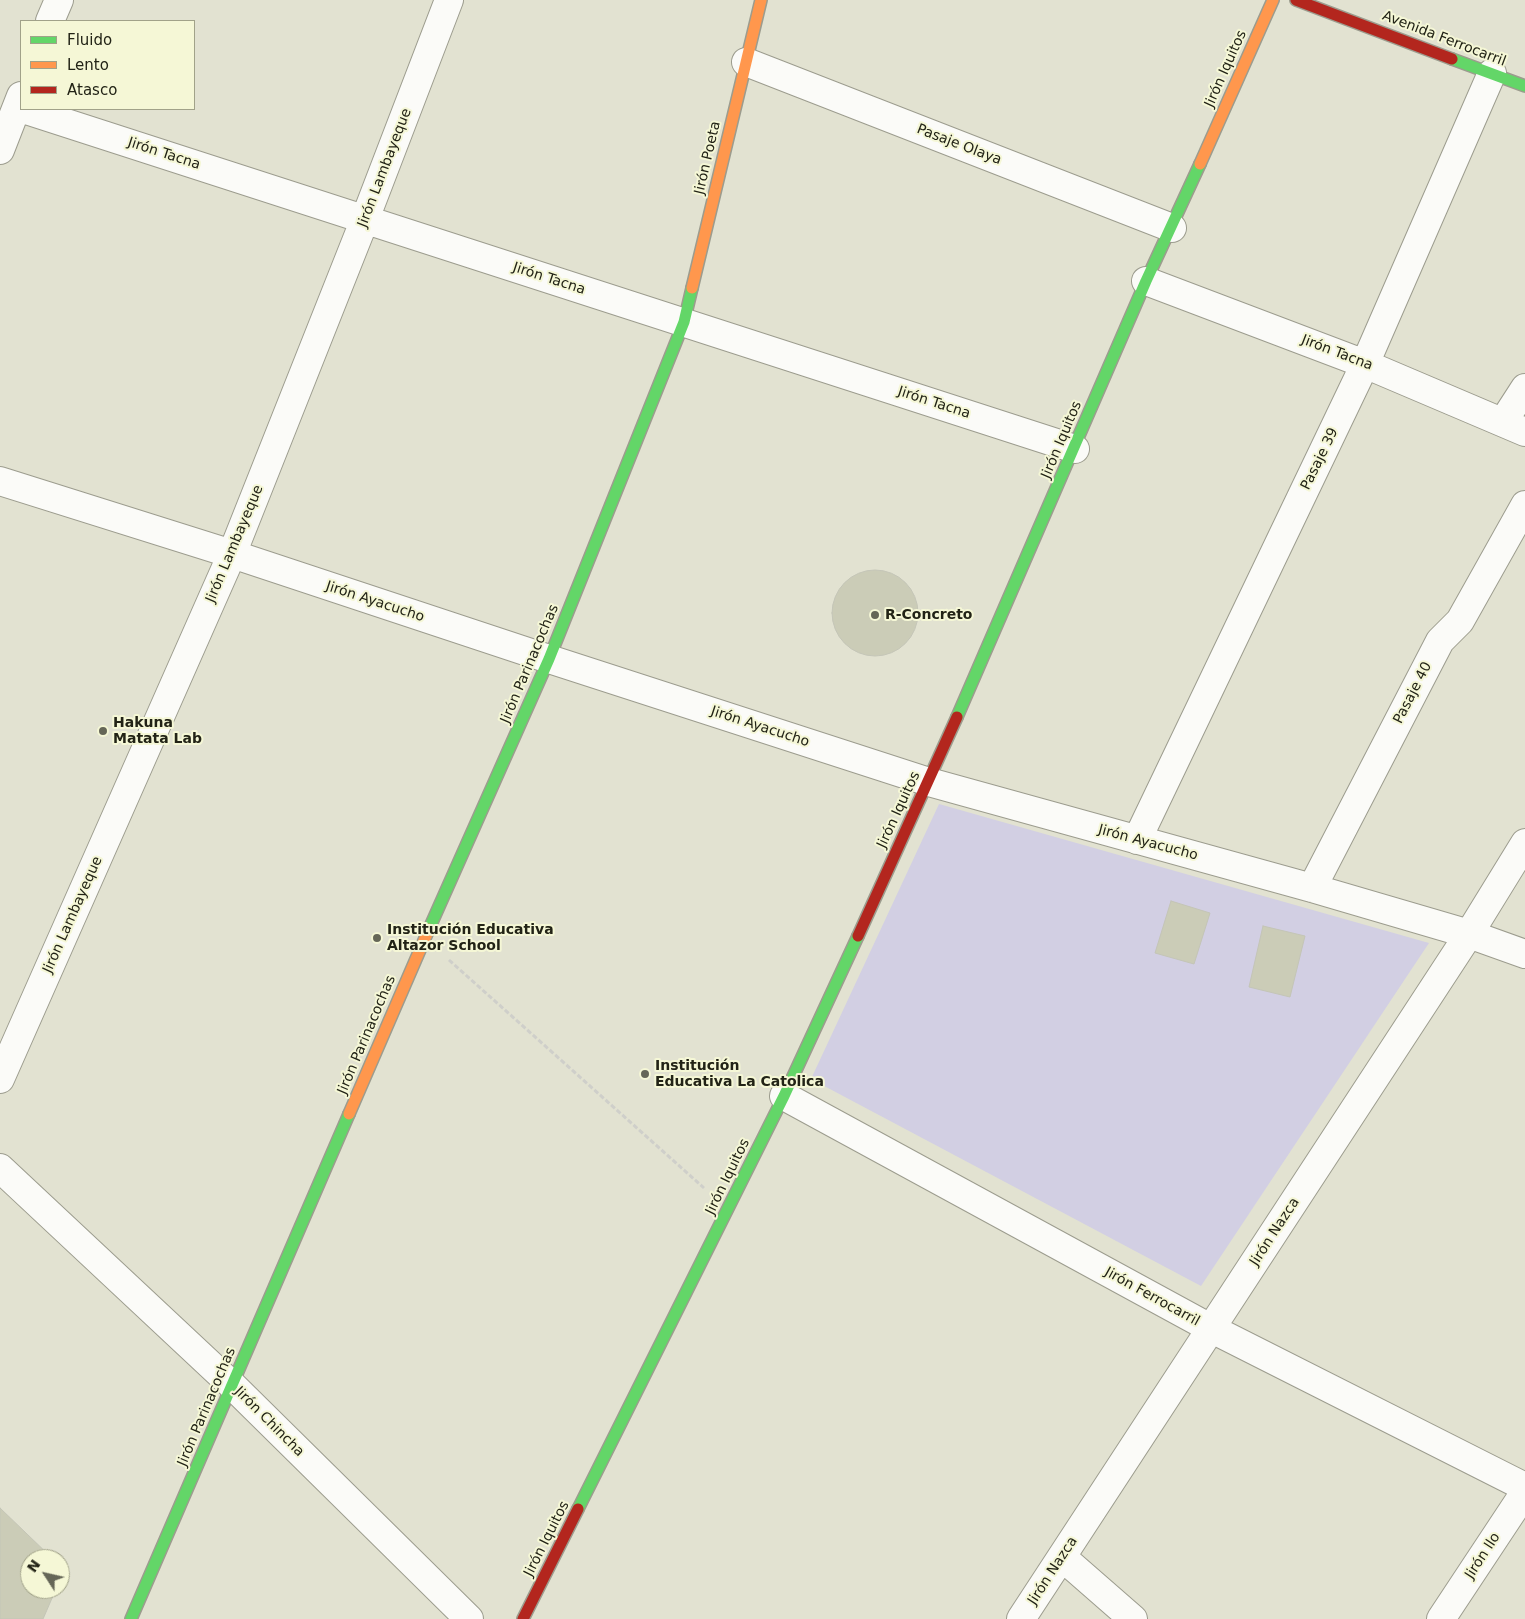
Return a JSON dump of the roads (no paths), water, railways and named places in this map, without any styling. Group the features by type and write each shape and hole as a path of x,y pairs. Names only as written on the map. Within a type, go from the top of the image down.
{"street":[{"path":"50,20 58,0"},
{"name":"Jirón Lambayeque","path":"0,1079 232,554 366,219 449,0"},
{"name":"Jirón Poeta","path":"684,322 761,0"},
{"name":"Jirón Iquitos","path":"523,1619 729,1210 784,1096 929,782 1075,449 1146,281 1172,228 1273,0"},
{"name":"Avenida Ferrocarril","path":"1296,0 1525,86"},
{"name":"Pasaje Olaya","path":"746,62 1172,228"},
{"name":"Pasaje 39","path":"1137,840 1366,364 1492,73"},
{"path":"0,150 17,104"},
{"name":"Jirón Tacna","path":"35,110 1075,449"},
{"name":"Jirón Tacna","path":"1146,281 1366,364 1514,427"},
{"name":"Jirón Parinacochas","path":"131,1619 425,938 549,659 684,322"},
{"path":"1514,427 1525,388"},
{"name":"Jirón Ayacucho","path":"0,481 232,554 929,782 1312,888 1468,934 1525,954"},
{"name":"Pasaje 40","path":"1312,888 1440,641 1460,621 1525,505"},
{"name":"Jirón Nazca","path":"1021,1619 1212,1330 1525,843"},
{"name":"Jirón Ferrocarril","path":"784,1096 1212,1330 1525,1487"},
{"name":"Jirón Chincha","path":"0,1168 233,1386 470,1619"},
{"name":"Jirón Ilo","path":"1441,1619 1525,1492"},
{"path":"1062,1557 1133,1619"}],"place":[{"name":"R-Concreto","path":"875,615"},
{"name":"Hakuna Matata Lab","path":"103,731"},
{"name":"Institución Educativa Altazor School","path":"377,938"},
{"name":"Institución Educativa La Catolica","path":"645,1074"}]}
